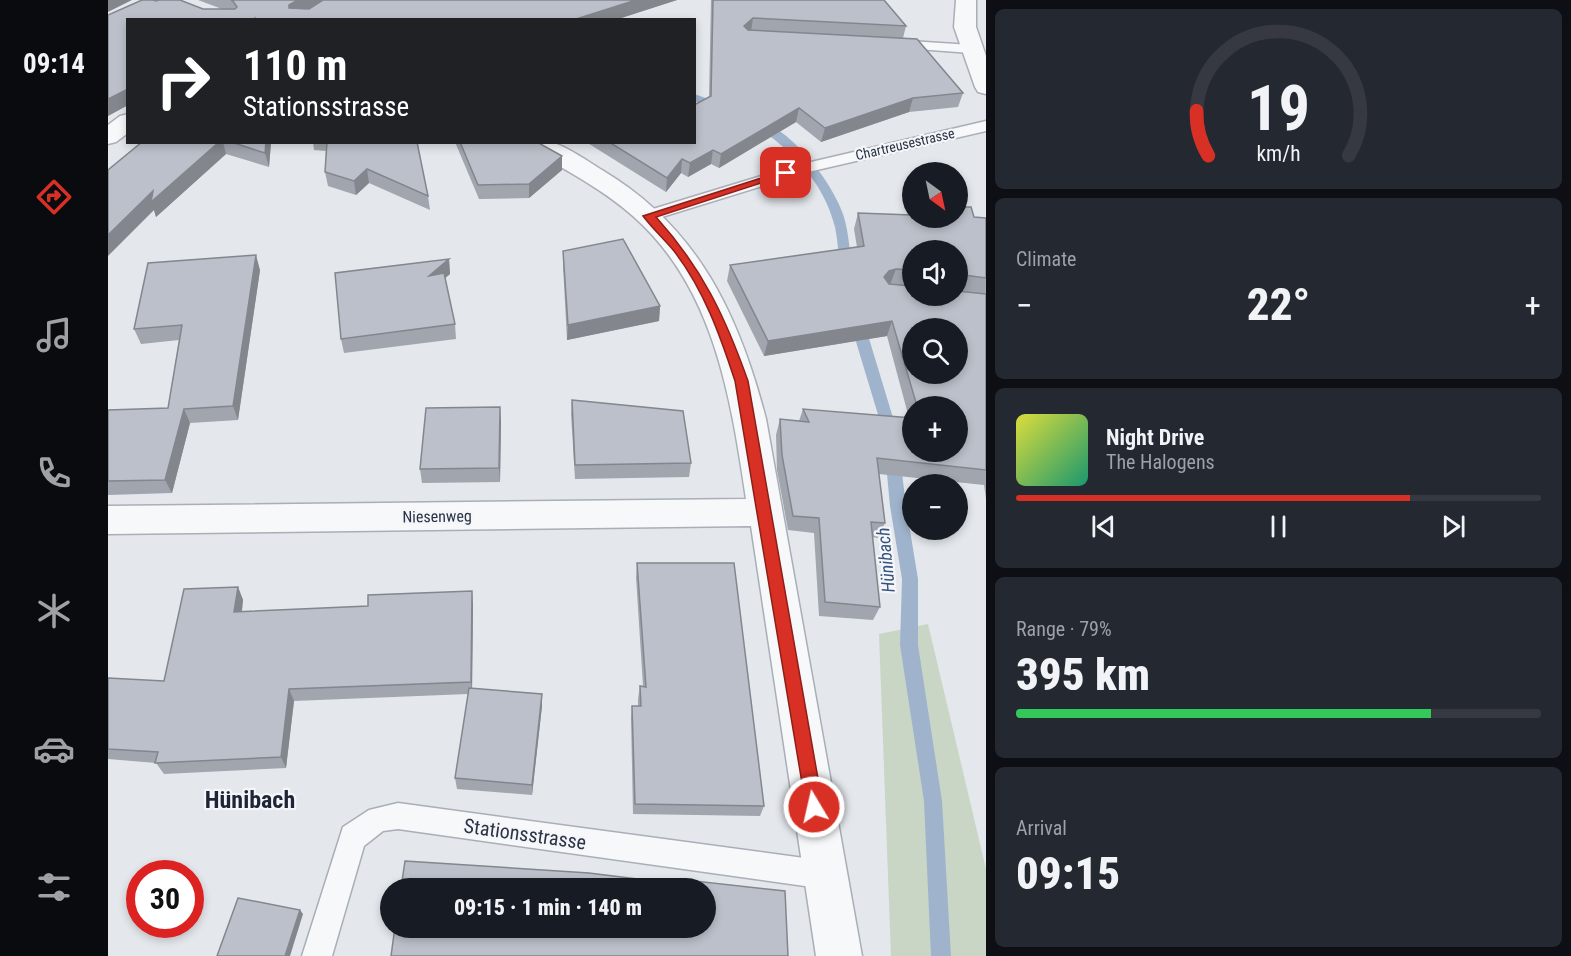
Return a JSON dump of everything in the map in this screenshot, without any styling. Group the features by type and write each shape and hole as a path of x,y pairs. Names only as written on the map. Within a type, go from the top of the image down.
{"street":[{"path":"966,0 965,27 971,49 985,82"},
{"path":"108,137 126,123"},
{"path":"537,144 619,193 648,216 678,249 707,294 722,326 741,381 839,956"},
{"name":"Niesenweg","path":"108,520 765,512"}],"lane":[{"path":"875,43 971,49"},
{"name":"Chartreusestrasse","path":"648,216 800,169 986,126"},
{"name":"Stationsstrasse","path":"316,956 353,837 378,819 398,816 826,875"}],"green space":[{"path":"928,624 986,869 986,956 891,956 879,634"}],"building":[{"path":"142,0 180,0 203,9 235,9 237,7 231,0 298,0 289,5 289,8 309,9 323,0 636,0 579,18 126,18 126,90 108,99 108,15"},
{"path":"713,0 884,0 906,26 753,18 744,26 748,30 917,39 963,93 913,98 825,128 799,108 721,154 713,150 690,163 682,159 667,178 612,144 696,144 696,104 711,96"},
{"path":"140,144 217,144 151,202 153,191 108,235 108,170"},
{"path":"237,144 266,144 265,153"},
{"path":"327,144 417,144 428,196 367,169 354,181 325,172"},
{"path":"461,144 541,144 562,156 529,184 478,185"},
{"path":"968,207 971,207 974,217 986,218 986,278 968,276 968,240 902,240 902,269 889,271 884,277 889,284 902,285 902,306 968,306 968,292 986,294 986,470 913,462 968,462 968,396 914,396 911,384 968,384 968,318 902,318 902,355 892,321 768,341 730,265 864,246 858,213 902,215 902,228 968,228"},
{"path":"623,239 660,306 568,325 563,251"},
{"path":"256,255 233,406 184,409 165,480 108,481 108,410 168,408 182,325 134,329 148,263"},
{"path":"449,259 429,276 444,273 455,324 341,339 335,273"},
{"path":"572,400 683,411 691,463 575,465"},
{"path":"500,407 499,468 420,469 426,408"},
{"path":"803,409 902,417 902,461 877,458 885,523 871,522 880,607 825,602 819,518 793,516 782,455 780,419 809,422"},
{"path":"637,563 734,563 764,806 635,804 632,706 641,706 640,686 646,687"},
{"path":"238,587 234,612 368,606 368,595 472,591 471,682 289,689 281,757 155,763 158,752 108,749 108,678 164,681 184,589"},
{"path":"469,688 542,694 532,785 455,778"},
{"path":"405,861 589,873 629,878 402,878"},
{"path":"716,883 785,891 788,956 391,956 393,938 716,938"},
{"path":"238,898 300,910 285,956 217,956"}],"waterway":[{"name":"Hünibach","path":"696,98 722,107"},
{"name":"Hünibach","path":"760,124 800,155 821,182 836,212 842,233 847,269"},
{"name":"Hünibach","path":"857,322 890,431 898,506 910,579 909,645 933,801 941,956"}],"district":[{"name":"Hünibach","path":"250,800"}],"route":[{"path":"786,173 648,216 657,223 678,249 707,294 722,326 741,381 750,419 814,807"}]}
